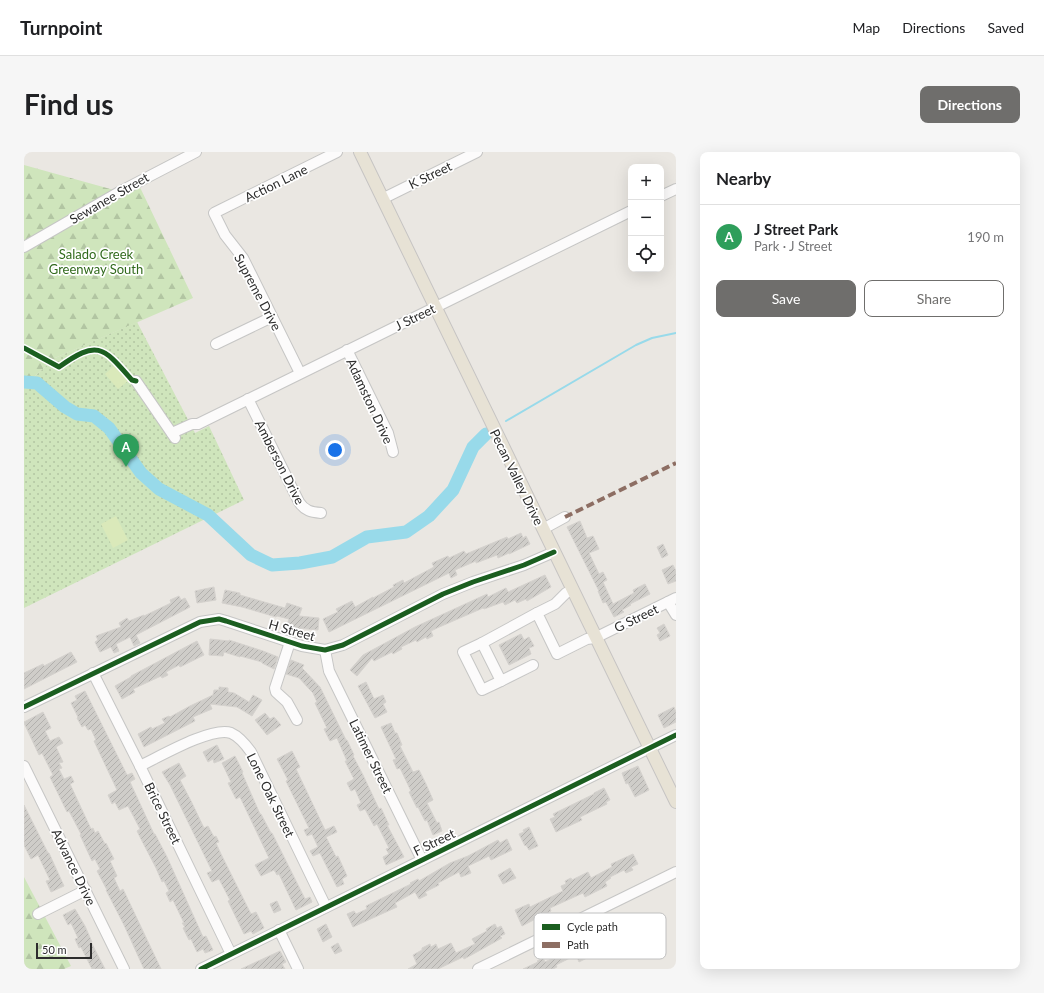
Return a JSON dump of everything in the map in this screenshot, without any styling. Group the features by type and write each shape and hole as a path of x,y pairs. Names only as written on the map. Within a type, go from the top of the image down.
{"main road":[{"name":"Pecan Valley Drive","path":"360,152 676,802"}],"street":[{"name":"Sewanee Street","path":"24,247 121,190 196,152"},
{"name":"Action Lane","path":"214,213 337,152"},
{"name":"K Street","path":"382,199 477,152"},
{"path":"664,195 676,189"},
{"name":"J Street","path":"136,381 174,436 192,424 198,424 628,212"},
{"name":"Supreme Drive","path":"214,213 225,235 243,258 300,374"},
{"path":"216,344 272,317"},
{"name":"Adamston Drive","path":"347,350 388,433 393,452"},
{"name":"Amberson Drive","path":"248,399 299,502 304,509 312,513 321,513"},
{"path":"543,529 565,517"},
{"name":"H Street","path":"24,707 200,622 219,619 302,646 325,650 343,645 443,594 524,565 554,552"},
{"path":"533,665 482,690 463,652 555,604 566,593 572,590"},
{"path":"672,600 676,615"},
{"name":"G Street","path":"537,613 557,654 587,639 595,638 672,600"},
{"path":"290,642 275,688 276,692 287,702 297,720"},
{"path":"482,643 501,681"},
{"name":"Latimer Street","path":"325,650 329,671 422,860"},
{"name":"Brice Street","path":"94,673 231,954"},
{"name":"Lone Oak Street","path":"140,766 208,734 223,732 231,733 240,739 251,752 326,907"},
{"name":"F Street","path":"201,969 676,735"},
{"name":"Advance Drive","path":"24,766 27,781 86,890 124,969"},
{"path":"592,913 676,872"},
{"path":"38,914 86,890"},
{"path":"279,930 298,969"},
{"path":"478,969 534,942"}],"green space":[{"name":"Salado Creek Greenway South","path":"24,165 114,190 136,179 193,298 55,358 24,386"},
{"path":"137,322 195,433 209,426 244,500 24,608 24,386 55,358"},
{"path":"115,365 128,381 118,389 105,374"},
{"path":"116,516 128,540 113,548 101,524"},
{"path":"24,877 71,966 64,969 24,969"}],"building":[{"path":"580,521 587,538 593,536 599,549 589,553 599,574 603,572 607,580 603,582 613,604 634,593 633,590 645,584 650,594 630,604 631,605 622,610 624,612 614,617 606,602 603,603 599,591 567,527"},
{"path":"521,533 523,538 526,536 530,544 498,558 497,555 476,563 476,561 455,570 457,575 451,578 449,573 329,632 323,619 338,612 336,609 352,601 355,607 394,587 393,585 403,580 404,583 434,567 432,563 448,556 449,558 464,551 466,554 507,537 508,539"},
{"path":"663,544 668,555 662,558 657,547"},
{"path":"673,565 676,571 676,581 668,584 662,570"},
{"path":"545,575 551,587 527,601 526,599 517,603 515,600 505,605 503,602 484,609 483,608 431,631 433,636 427,639 426,637 417,642 416,640 401,647 402,649 393,654 392,652 374,661 372,658 357,676 350,670 363,655 415,627 487,594 488,597 506,588 508,592"},
{"path":"214,587 216,600 197,603 195,591"},
{"path":"225,590 240,593 240,595 285,608 287,603 302,608 299,616 319,618 318,630 296,628 295,630 286,627 289,619 222,603"},
{"path":"179,596 181,600 185,598 190,607 136,635 140,643 134,646 130,637 116,644 119,651 114,653 111,647 100,652 95,642 98,640 96,636 121,627 119,623 127,618 129,621 144,616 171,603 170,600"},
{"path":"664,624 670,636 660,641 657,635 660,633 657,628"},
{"path":"521,634 524,640 529,637 534,646 529,648 531,654 509,665 499,645"},
{"path":"210,639 229,640 278,657 274,669 262,662 224,652 223,656 209,655"},
{"path":"197,641 204,655 166,672 168,675 162,678 161,676 133,689 135,692 122,699 115,686"},
{"path":"71,652 77,662 24,689 24,673 43,664 44,666"},
{"path":"291,660 304,665 302,668 320,687 404,857 386,865 383,857 389,854 386,849 389,848 377,824 374,826 365,809 360,811 357,805 361,803 355,789 351,791 347,783 354,779 345,761 347,761 337,738 330,741 324,729 327,728 315,703 317,702 313,693 299,678 286,674"},
{"path":"366,682 374,699 383,695 386,702 383,704 387,712 375,718 358,686"},
{"path":"219,687 228,688 228,692 234,693 249,702 253,695 262,700 252,716 237,707 210,704 212,709 193,717 195,721 144,747 138,734 151,727 152,729 165,723 162,719 169,716 170,717 213,695 214,690 219,690"},
{"path":"85,691 127,775 132,773 135,779 130,782 154,834 167,857 203,937 206,936 213,950 205,953 203,949 197,952 191,939 189,940 183,928 185,927 182,923 184,923 173,900 170,902 166,893 169,891 164,881 162,882 137,831 140,829 128,806 119,810 115,802 112,804 108,795 117,790 94,741 96,740 91,729 88,730 85,725 82,727 71,703 77,700 75,696"},
{"path":"674,707 676,712 676,722 664,728 658,715"},
{"path":"43,712 51,728 45,731 50,741 59,737 63,743 56,747 63,762 59,763 62,768 59,769 64,779 71,776 74,782 70,784 91,829 93,828 95,833 98,831 105,844 106,843 114,859 110,861 117,876 114,878 120,891 123,889 161,969 144,969 97,871 100,869 95,859 92,861 80,835 81,834 69,811 67,812 50,777 53,775 42,753 39,755 24,723"},
{"path":"265,713 270,719 274,717 281,725 267,735 255,720"},
{"path":"391,723 395,733 397,733 402,745 400,746 413,772 419,770 433,800 427,803 437,823 439,822 442,831 433,835 427,820 425,821 409,792 411,791 400,768 397,769 393,760 396,759 381,727"},
{"path":"217,745 224,759 214,763 213,759 208,762 203,752"},
{"path":"292,751 300,767 296,769 325,830 334,826 337,832 326,837 336,857 338,856 347,876 342,879 344,884 337,887 320,853 313,856 310,851 318,847 312,834 307,836 304,830 309,828 277,759"},
{"path":"235,756 260,814 272,833 305,899 310,897 312,902 296,910 279,874 277,875 274,870 261,876 255,865 269,858 240,797 236,799 228,783 231,782 222,763"},
{"path":"179,763 186,776 180,780 204,828 208,826 214,837 216,836 219,842 216,843 251,914 256,912 264,928 253,934 251,931 244,934 228,901 230,900 219,879 212,882 207,873 212,871 170,785 162,772"},
{"path":"638,766 649,790 635,797 628,783 626,784 622,773"},
{"path":"604,788 610,800 606,802 607,804 580,817 582,820 556,832 550,819 555,817 553,814"},
{"path":"24,805 64,886 51,892 46,881 50,880 38,855 31,859 24,845"},
{"path":"529,827 538,846 529,850 526,845 525,846 519,834 524,832 523,830"},
{"path":"507,839 512,850 491,860 489,856 468,866 471,873 461,877 459,872 438,883 439,885 425,892 427,895 419,899 415,892 395,903 397,907 353,927 347,914 354,911 356,914 367,909 366,906 411,884 410,883 418,879 419,881 450,863 468,856 498,840 500,843"},
{"path":"633,854 638,864 631,867 633,870 626,873 624,870 610,877 611,878 605,882 607,886 585,897 583,893 550,908 551,911 547,913 534,913 534,920 522,926 515,910 529,904 530,907 563,891 561,886 566,884 565,881 571,878 572,880 588,872 591,878 612,867 611,864"},
{"path":"510,868 516,878 503,884 498,875"},
{"path":"277,901 281,910 274,913 270,904"},
{"path":"75,909 85,926 91,942 105,969 92,969 81,947 79,948 75,939 78,938 71,923 68,925 63,915"},
{"path":"326,924 332,937 323,942 317,929"},
{"path":"495,924 497,928 501,926 505,934 500,936 502,938 464,959 463,957 438,969 408,969 417,964 413,955 422,950 422,948 430,944 431,947 436,944 438,949 451,943 456,953 475,944 472,939 487,931 486,929"},
{"path":"338,943 342,951 335,954 331,947"},
{"path":"280,951 286,962 282,964 285,969 241,969"},
{"path":"541,959 544,959 545,962 551,959 568,959 556,965 557,967 553,969 523,969"},
{"path":"578,959 585,959 579,962"}],"waterway":[{"path":"506,421 636,345 652,338 676,333"},
{"path":"24,382 37,383 65,407 77,414 94,416 109,428 141,473 159,489 208,515 251,555 272,565 300,563 332,557 367,537 406,532 429,516 453,490 473,447 486,434"}],"marked path":[{"path":"565,517 676,463"}],"cycle path":[{"path":"24,348 59,367 72,358 83,353 92,350 99,351 114,360 132,380 136,381"},
{"path":"24,707 200,622 219,619 302,646 325,650 343,645 443,594 524,565 554,552"},
{"path":"201,969 676,735"}],"place":[{"name":"J Street Park","path":"126,467"}]}
